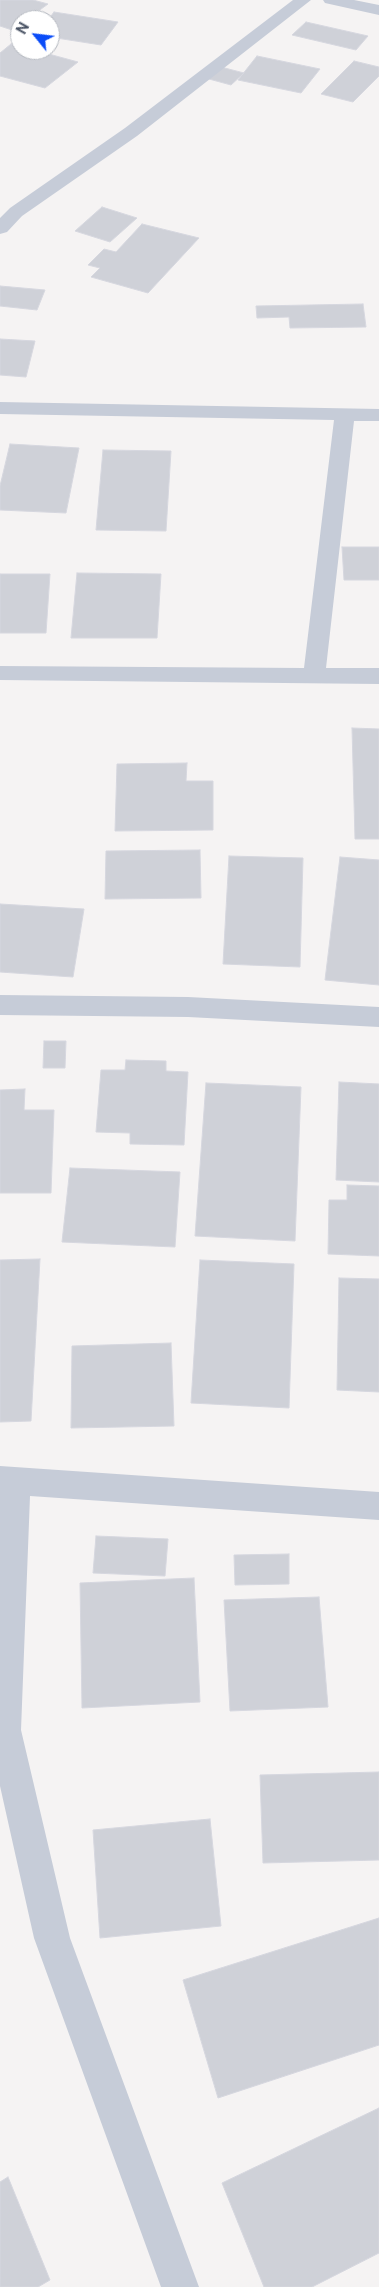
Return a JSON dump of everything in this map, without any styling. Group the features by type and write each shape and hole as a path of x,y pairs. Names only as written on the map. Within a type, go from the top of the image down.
{"street":[{"path":"0,228 16,212 131,132 303,0"},
{"path":"331,0 379,10"},
{"path":"0,408 379,415"},
{"path":"314,676 345,414"},
{"path":"0,673 379,676"},
{"path":"0,1005 188,1007 379,1017"},
{"path":"180,2287 52,1938 4,1730 8,1481 379,1506"}],"building":[{"path":"0,0 33,0 48,4 40,10 10,10 10,29 0,26"},
{"path":"60,13 118,22 101,45 60,39"},
{"path":"306,22 368,36 356,50 292,35"},
{"path":"10,45 10,60 60,60 60,57 78,62 45,88 0,76 0,53"},
{"path":"257,56 320,69 301,93 238,80"},
{"path":"354,61 379,67 379,76 353,102 321,94"},
{"path":"221,67 244,73 231,85 209,79"},
{"path":"102,207 137,218 110,242 75,231"},
{"path":"142,224 199,238 148,293 91,277 100,268 88,265 104,249 116,252"},
{"path":"0,286 45,290 37,310 0,306"},
{"path":"363,304 366,327 290,328 289,317 257,318 256,306"},
{"path":"0,339 35,341 26,377 0,375"},
{"path":"10,444 79,448 66,513 0,510 0,486"},
{"path":"103,450 171,451 166,531 96,530"},
{"path":"342,547 379,547 379,580 344,580"},
{"path":"77,573 161,574 157,638 71,638"},
{"path":"0,574 50,574 46,633 0,633"},
{"path":"352,728 379,729 379,839 355,839"},
{"path":"187,763 186,781 213,781 213,830 115,831 117,764"},
{"path":"200,850 201,898 105,899 106,851"},
{"path":"229,856 303,858 300,967 223,964"},
{"path":"340,857 379,860 379,985 325,980"},
{"path":"0,904 84,909 73,977 0,972"},
{"path":"44,1041 66,1041 65,1068 43,1068"},
{"path":"126,1060 166,1061 166,1071 188,1072 184,1145 130,1144 130,1133 96,1132 101,1070 125,1070"},
{"path":"339,1082 379,1084 379,1182 336,1180"},
{"path":"206,1083 301,1087 295,1241 195,1236"},
{"path":"25,1089 24,1110 54,1110 51,1193 0,1193 0,1090"},
{"path":"70,1168 180,1172 175,1247 62,1242"},
{"path":"347,1185 379,1186 379,1256 328,1254 329,1200 347,1200"},
{"path":"40,1259 31,1421 0,1422 0,1260"},
{"path":"200,1260 294,1264 289,1408 191,1403"},
{"path":"339,1278 379,1279 379,1392 337,1390"},
{"path":"171,1343 174,1426 71,1428 72,1346"},
{"path":"96,1536 168,1539 165,1576 93,1573"},
{"path":"289,1554 289,1584 235,1585 234,1555"},
{"path":"194,1578 200,1702 82,1708 80,1583"},
{"path":"319,1597 328,1707 230,1711 224,1600"},
{"path":"379,1772 379,1860 263,1863 260,1775"},
{"path":"210,1819 221,1926 100,1938 93,1830"},
{"path":"379,1918 379,2045 218,2098 183,1980"},
{"path":"379,2108 379,2253 312,2287 264,2287 222,2183"},
{"path":"8,2177 50,2280 38,2287 0,2287 0,2182"}]}
